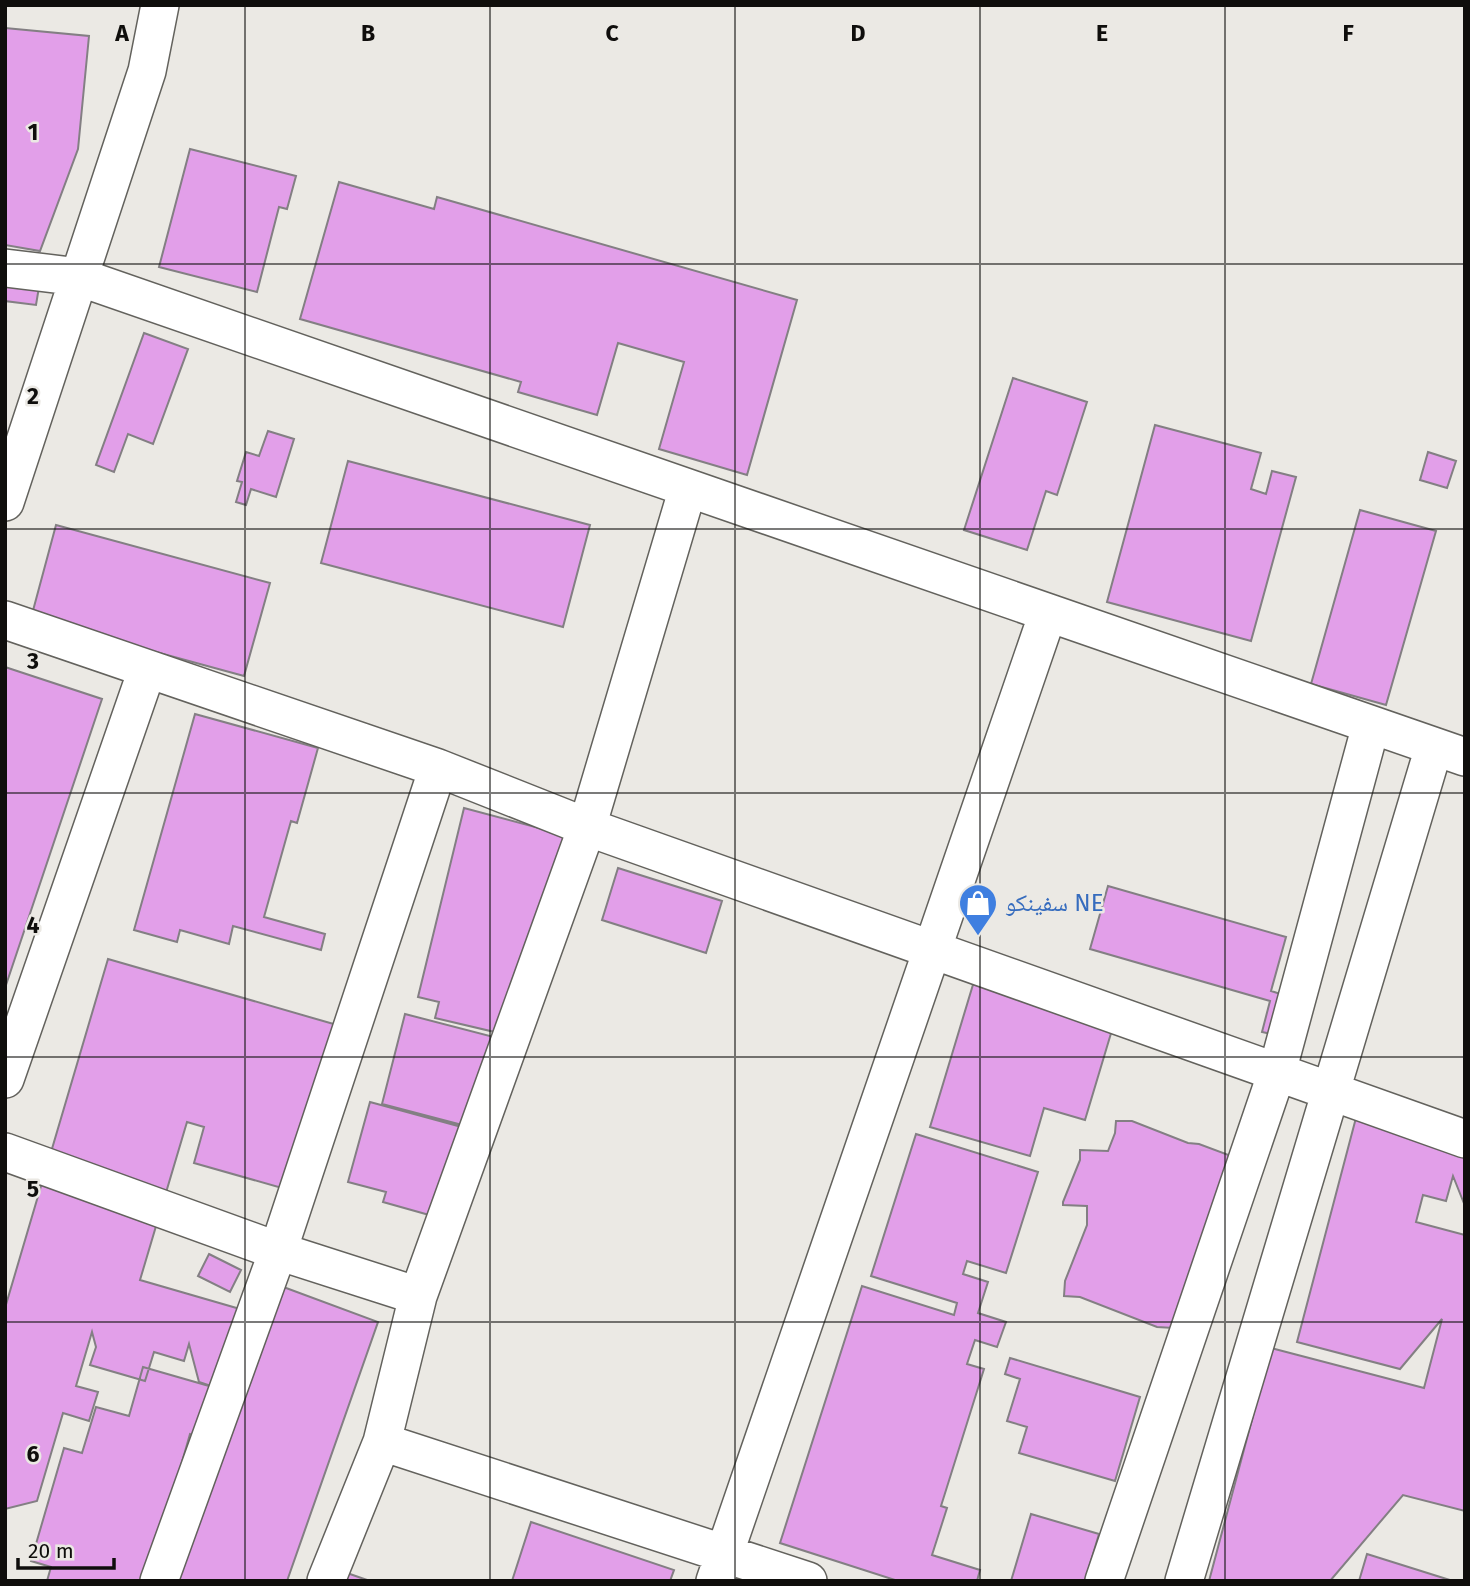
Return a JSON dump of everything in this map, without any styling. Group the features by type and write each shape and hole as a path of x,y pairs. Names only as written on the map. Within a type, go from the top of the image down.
{"street":[{"path":"5,502 147,71 160,5"},
{"path":"5,268 79,277 1450,752 1332,1091 1184,1581"},
{"path":"326,1581 382,1442 418,1296 587,827 688,488"},
{"path":"720,1567 1048,613"},
{"path":"5,620 438,768 587,827 1465,1139"},
{"path":"5,1079 147,670"},
{"path":"1104,1581 1277,1072 1371,725"},
{"path":"159,1581 278,1251 438,768"},
{"path":"5,1153 278,1251 418,1296"},
{"path":"382,1442 720,1567 807,1581"}],"building":[{"path":"5,28 89,36 78,149 40,251 5,245"},
{"path":"190,149 296,176 287,209 279,207 257,292 159,267"},
{"path":"339,182 434,209 437,197 797,300 747,475 659,449 684,362 618,343 597,415 518,392 521,382 300,319"},
{"path":"5,282 39,287 36,305 5,301"},
{"path":"144,333 188,349 153,444 128,434 114,472 96,465"},
{"path":"1013,378 1087,402 1057,495 1046,491 1027,550 964,530"},
{"path":"1155,425 1261,453 1251,489 1266,494 1272,471 1296,477 1251,641 1107,602"},
{"path":"268,431 294,439 276,497 251,489 246,505 236,502 242,482 237,481 246,452 259,456"},
{"path":"1428,452 1456,461 1447,488 1420,480"},
{"path":"348,461 590,525 563,627 321,563"},
{"path":"1360,510 1436,531 1386,705 1311,684"},
{"path":"56,525 270,583 244,676 31,618"},
{"path":"5,667 102,699 5,988"},
{"path":"195,714 318,748 297,823 291,821 264,917 325,934 321,950 233,926 229,944 180,930 177,942 134,930"},
{"path":"464,808 569,836 520,1038 435,1018 439,1002 418,997"},
{"path":"618,868 722,901 706,953 602,920"},
{"path":"1108,886 1286,937 1271,991 1287,996 1276,1035 1262,1032 1270,1001 1090,949"},
{"path":"108,959 344,1027 296,1192 194,1163 204,1127 187,1122 140,1280 240,1309 220,1389 199,1382 189,1344 184,1361 154,1352 145,1381 90,1365 96,1347 92,1332 76,1386 98,1392 89,1421 63,1413 37,1501 5,1509 5,1308"},
{"path":"975,978 1115,1020 1085,1120 1044,1108 1030,1156 930,1127"},
{"path":"405,1014 513,1042 489,1132 382,1104"},
{"path":"370,1102 480,1132 454,1222 383,1202 386,1192 348,1182"},
{"path":"1357,1114 1465,1142 1465,1206 1453,1176 1446,1201 1423,1195 1416,1222 1465,1235 1465,1511 1403,1495 1330,1581 1209,1581 1271,1348 1424,1388 1442,1319 1400,1369 1297,1342"},
{"path":"1116,1121 1132,1121 1188,1143 1199,1144 1234,1157 1174,1328 1157,1327 1080,1297 1064,1296 1065,1281 1087,1225 1087,1206 1063,1205 1063,1202 1080,1160 1080,1150 1108,1151 1115,1133"},
{"path":"916,1134 1038,1172 1006,1273 967,1261 963,1274 988,1282 978,1313 1006,1322 997,1347 975,1340 967,1364 984,1369 941,1506 947,1508 932,1555 980,1570 977,1581 898,1581 780,1543 862,1286 954,1315 957,1303 871,1276"},
{"path":"209,1254 241,1270 230,1292 198,1276"},
{"path":"278,1285 378,1322 287,1581 175,1581"},
{"path":"1010,1358 1140,1397 1115,1481 1019,1453 1027,1427 1007,1421 1020,1379 1005,1374"},
{"path":"143,1367 216,1388 201,1438 190,1434 148,1581 47,1581 51,1567 31,1561 64,1448 82,1453 96,1407 129,1416"},
{"path":"1031,1514 1099,1534 1085,1581 1011,1581"},
{"path":"531,1522 674,1570 670,1581 512,1581"},
{"path":"1367,1554 1453,1581 1359,1581"},
{"path":"347,1573 370,1581 344,1581"}],"place":[{"name":"سفينكو NE","path":"978,937"}]}
